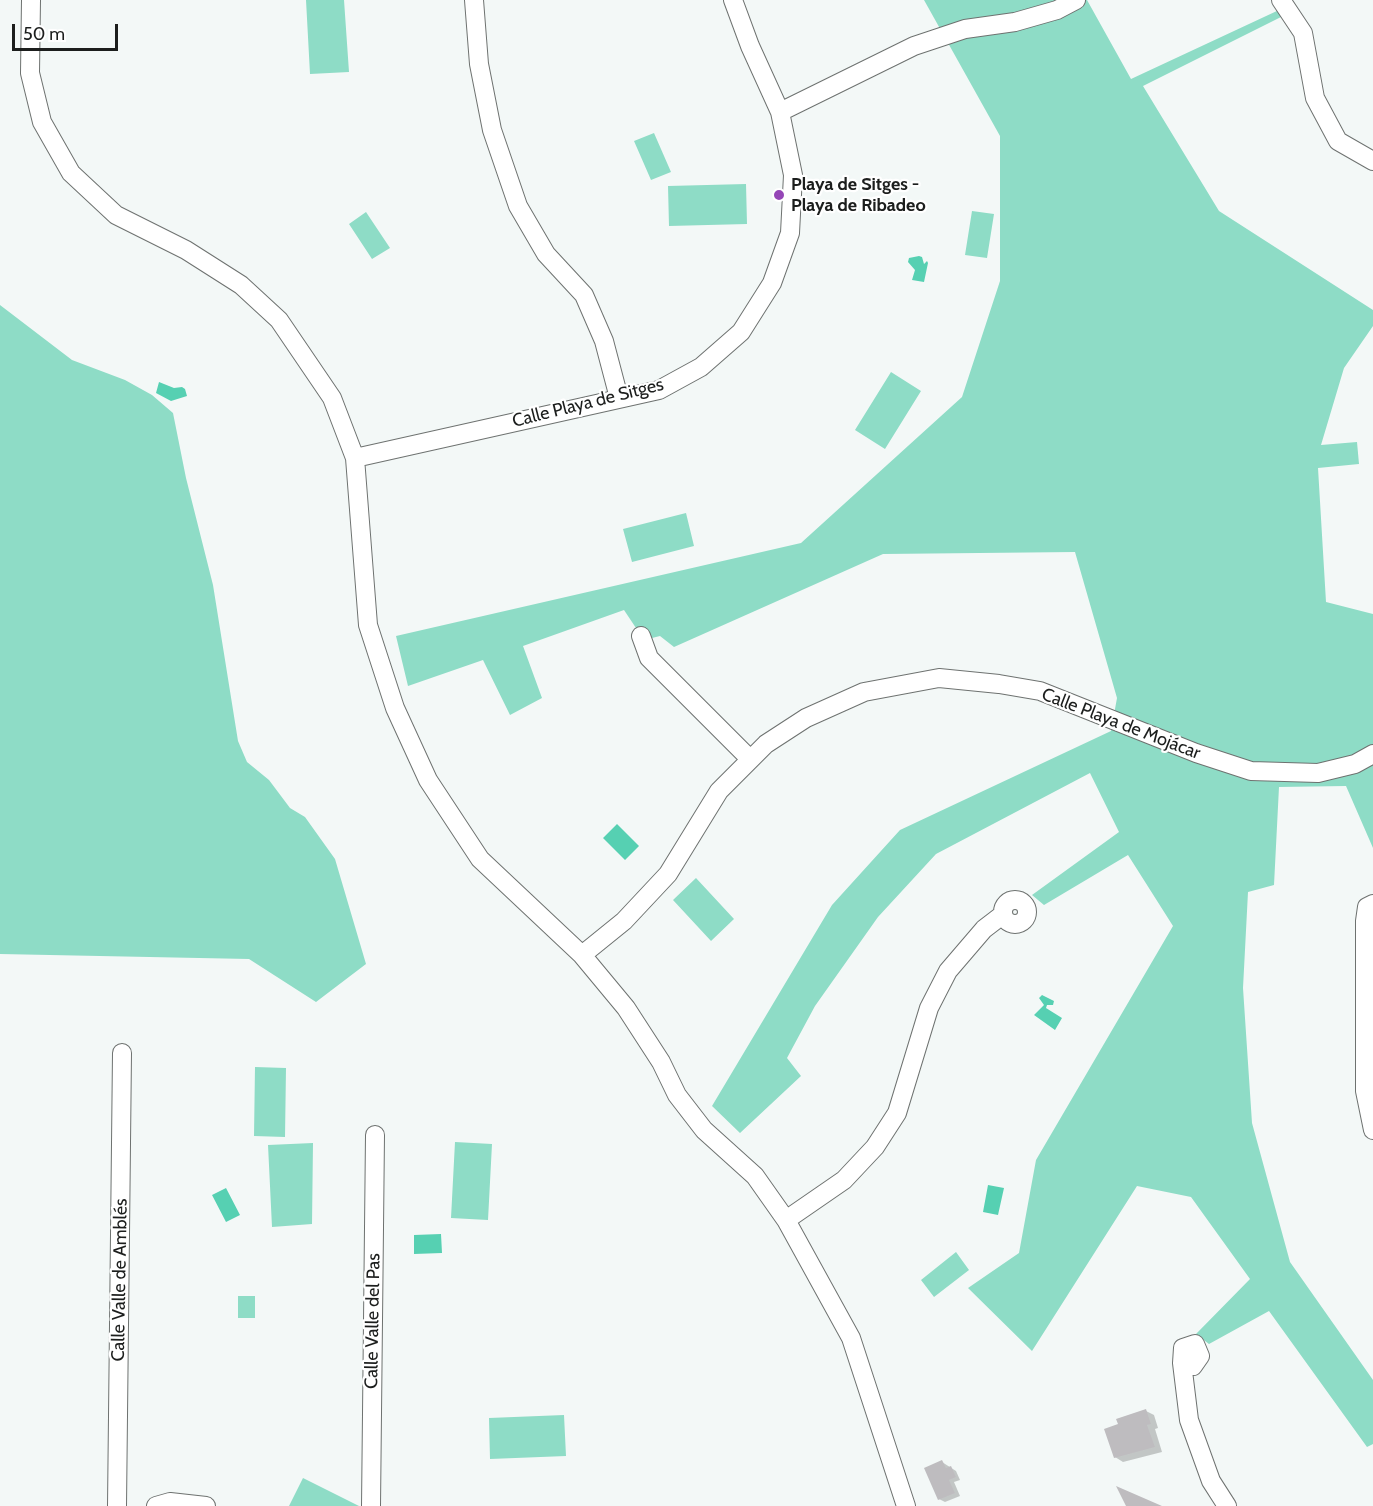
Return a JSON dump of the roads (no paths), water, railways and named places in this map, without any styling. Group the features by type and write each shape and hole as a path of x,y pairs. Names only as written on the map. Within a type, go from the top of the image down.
{"street":[{"path":"32,0 30,73 42,122 71,173 116,215 186,250 241,285 279,320 332,398 355,458 368,624 395,708 429,780 480,859 582,956 626,1008 661,1062 677,1095 704,1130 755,1176 786,1220 851,1338 906,1506"},
{"path":"474,0 479,64 492,130 518,206 546,254 584,295 604,341 619,398"},
{"name":"Calle Playa de Sitges","path":"355,458 659,390 701,367 741,332 772,283 790,233 793,174 780,112 750,46 733,0"},
{"path":"780,112 914,46 965,29 1015,22 1057,9 1076,0"},
{"path":"1281,0 1304,33 1315,98 1338,141 1373,161"},
{"path":"641,636 649,658 750,759"},
{"name":"Calle Playa de Mojácar","path":"582,956 624,921 668,874 719,791 766,744 806,718 864,692 939,678 1040,691 1196,753 1251,771 1318,773 1355,764 1373,754"},
{"path":"786,1220 844,1180 875,1147 897,1113 928,1008 948,971 984,929 1001,916"},
{"path":"1370,916 1365,1092 1373,1130"},
{"name":"Calle Valle de Amblés","path":"117,1506 122,1053"},
{"name":"Calle Valle del Pas","path":"371,1506 375,1135"},
{"path":"1182,1363 1189,1420 1211,1480 1227,1506"},
{"path":"156,1506 170,1502 206,1506"}],"place":[{"name":"Playa de Sitges - Playa de Ribadeo","path":"779,195"}]}
